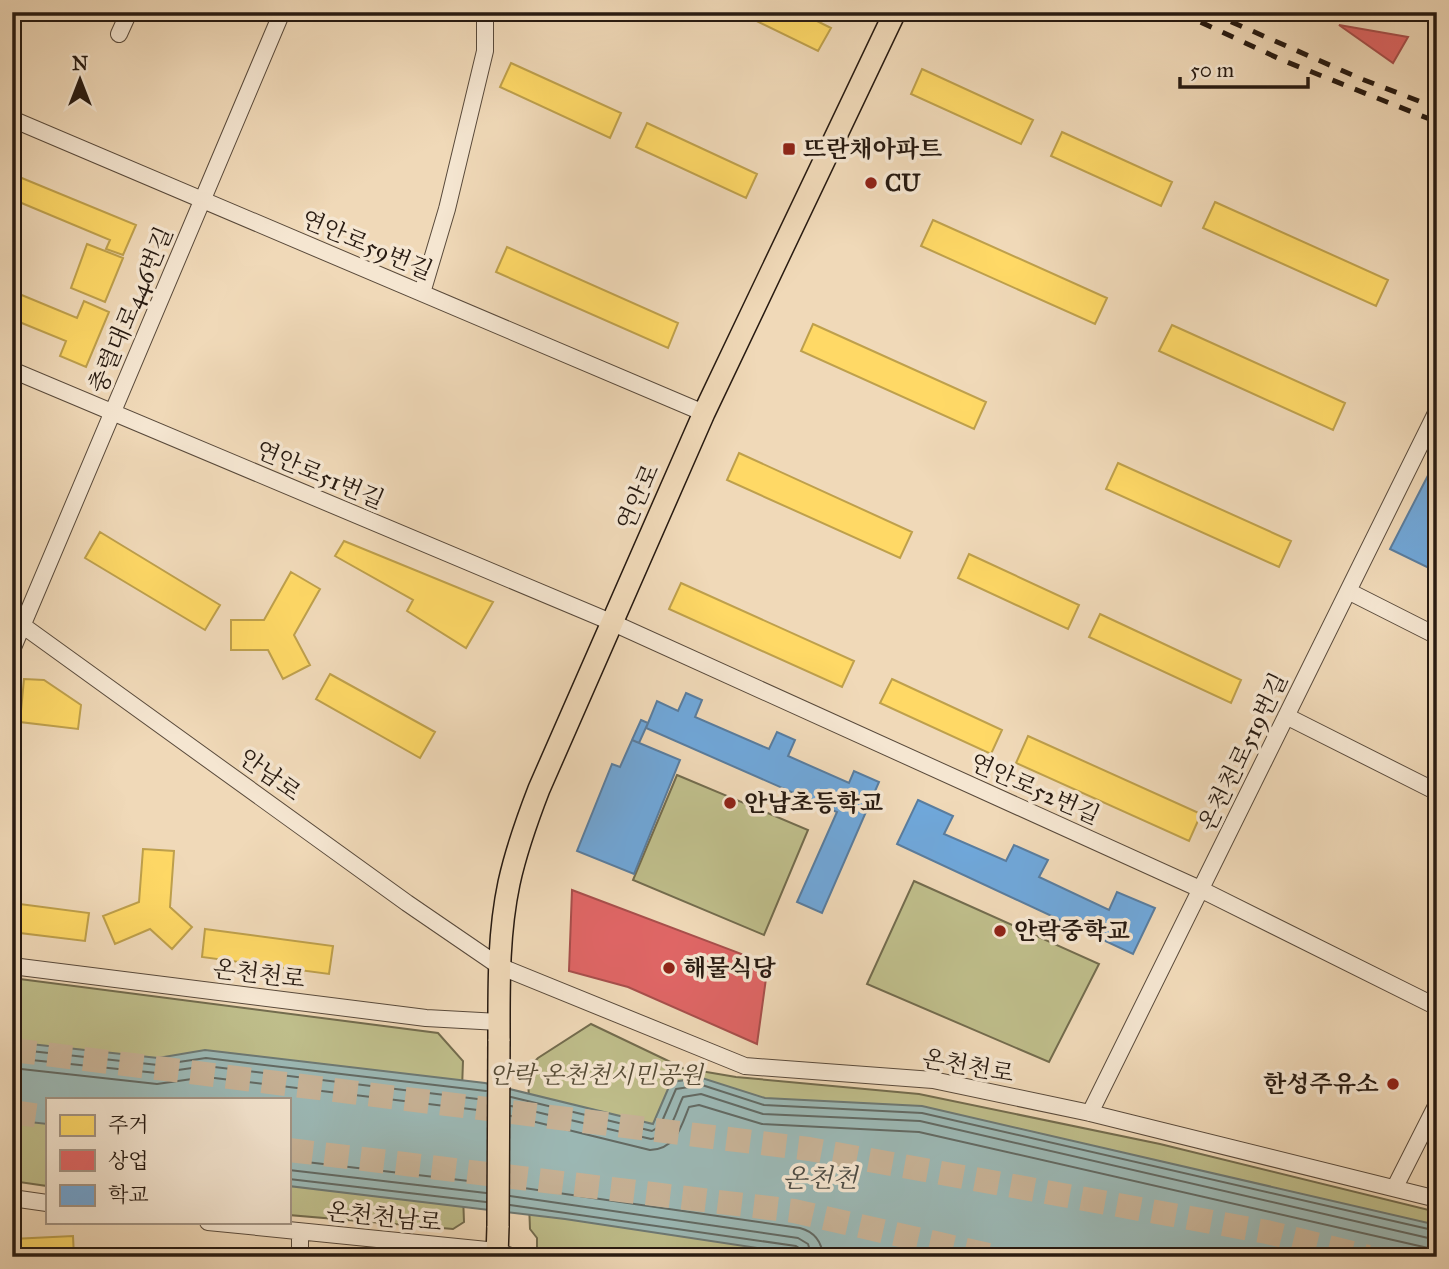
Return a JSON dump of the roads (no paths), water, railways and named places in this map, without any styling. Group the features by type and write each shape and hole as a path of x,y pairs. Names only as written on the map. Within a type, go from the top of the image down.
{"main road":[{"name":"연안로","path":"503,1255 498,1226 499,967 507,897 517,849 539,789 704,413 895,12"}],"street":[{"path":"119,34 128,12"},
{"name":"충렬대로446번길","path":"12,650 17,623 113,412 282,12"},
{"path":"422,293 447,209 485,51 485,12"},
{"name":"연안로59번길","path":"12,119 704,413"},
{"name":"연안로51번길","path":"12,370 611,622"},
{"name":"온천천로519번길","path":"1090,1113 1437,411"},
{"path":"1348,591 1437,636"},
{"name":"연안로52번길","path":"611,622 1200,889 1437,1007"},
{"name":"안남로","path":"17,623 499,967"},
{"path":"1286,716 1437,792"},
{"name":"온천천로","path":"12,966 499,1029"},
{"name":"온천천로","path":"499,967 745,1066 933,1080 1090,1113 1437,1199"},
{"path":"1395,1187 1437,1104"},
{"path":"12,1198 46,1203"},
{"name":"온천천남로","path":"228,1224 503,1255"},
{"path":"300,1231 300,1257"}],"water":[{"name":"온천천","path":"12,1042 158,1058 205,1050 485,1083 653,1124 671,1082 702,1078 765,1098 922,1106 1437,1225 1437,1257 818,1257 565,1219 290,1186 290,1098 46,1098 46,1124 12,1120"}],"tunnel":[{"path":"12,1050 809,1149 1267,1232 1368,1257"},
{"path":"12,1112 46,1117"},
{"path":"290,1150 794,1211 997,1257"}],"railway":[{"path":"1179,12 1282,60 1437,122"},
{"path":"1209,12 1359,78 1437,108"}],"place":[{"name":"뜨란채아파트","path":"789,149"},
{"name":"CU","path":"871,183"},
{"name":"안남초등학교","path":"730,803"},
{"name":"안락중학교","path":"1000,931"},
{"name":"해물식당","path":"669,968"},
{"name":"한성주유소","path":"1393,1084"}],"park label":[{"name":"안락 온천천시민공원","path":"596,1075"}]}
